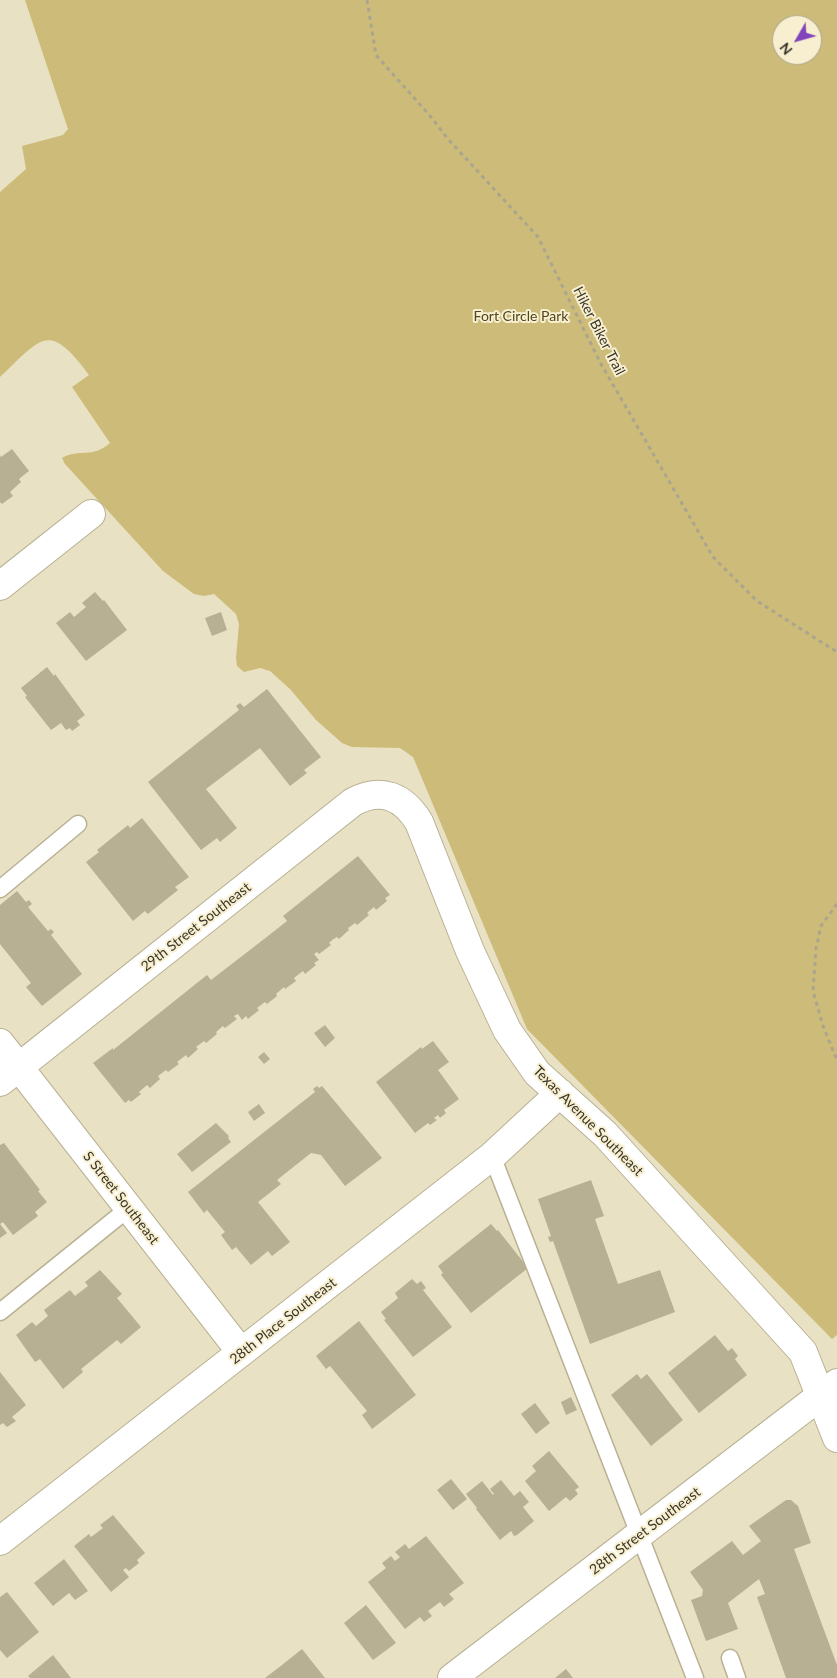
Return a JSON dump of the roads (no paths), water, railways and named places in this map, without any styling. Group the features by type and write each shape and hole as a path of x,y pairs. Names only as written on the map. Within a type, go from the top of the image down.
{"street":[{"path":"0,586 91,514"},
{"name":"29th Street Southeast","path":"9,1074 353,802 375,794 386,794 400,802"},
{"name":"Texas Avenue Southeast","path":"400,802 413,812 420,822 470,951 507,1030 537,1073 605,1134 803,1352 829,1389 837,1438"},
{"name":"S Street Southeast","path":"0,1043 9,1074 129,1208 242,1352"},
{"name":"28th Place Southeast","path":"0,1542 492,1156 560,1094"},
{"name":"28th Street Southeast","path":"452,1678 829,1389"}],"lane":[{"path":"0,888 78,824"},
{"path":"492,1156 695,1678"},
{"path":"0,1312 129,1208"},
{"path":"730,1658 737,1678"}],"park label":[{"name":"Fort Circle Park","path":"521,316"}]}
